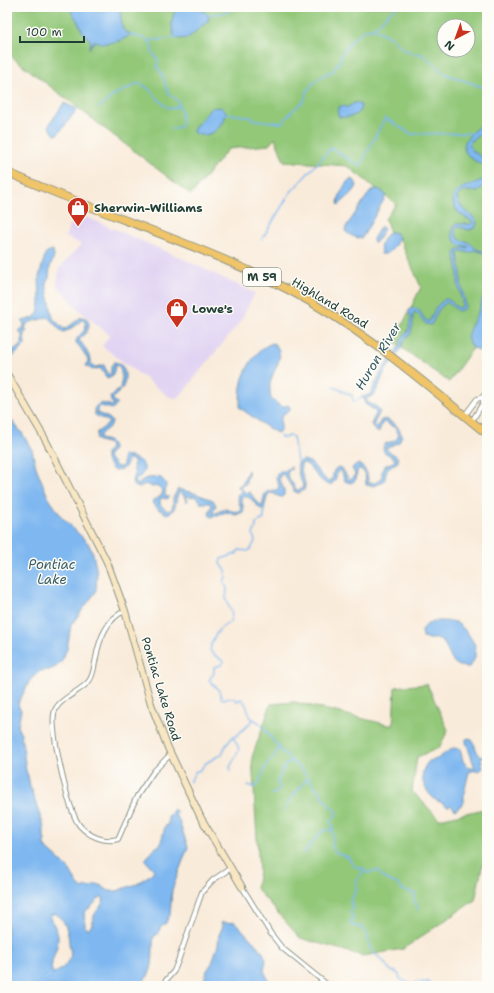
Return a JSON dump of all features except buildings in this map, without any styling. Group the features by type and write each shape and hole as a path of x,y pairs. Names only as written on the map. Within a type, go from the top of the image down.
{"highway":[{"name":"Highland Road","path":"7,172 230,262 264,278 329,313 379,347 487,434"}],"street":[{"name":"Pontiac Lake Road","path":"7,374 45,439 76,498 109,568 125,611 151,704 170,755 199,814 271,934 282,948 329,986"},
{"path":"472,421 483,403 483,397 487,391"},
{"path":"465,415 477,398 483,397"},
{"path":"125,611 117,616 103,634 90,681 58,706 54,712 57,751 64,782 75,818 79,825 96,837 105,840 118,839 137,796 154,771 170,755"},
{"path":"161,986 174,972 202,892 213,880 231,868"}],"shaded area":[{"path":"75,212 181,258 255,293 240,322 179,397 173,398 168,396 102,346 110,335 80,311 57,285 59,269 81,244 65,237"}],"green space":[{"path":"7,7 487,7 487,325 449,382 394,342 421,287 399,238 396,233 390,232 385,219 396,204 347,166 284,161 275,138 269,145 228,149 191,195 7,53"},
{"path":"427,684 448,730 439,748 417,757 412,791 439,819 484,809 487,812 487,861 483,863 475,900 403,949 363,956 300,938 256,888 259,871 252,757 271,704 295,702 393,726 395,687"}],"water":[{"path":"68,7 94,7 96,11 100,11 107,8 120,7 122,27 126,33 130,33 130,35 124,39 112,42 101,43 94,41 89,49 91,41 83,33 77,20"},
{"path":"181,7 201,9 209,17 208,21 188,38 178,39 173,34 172,18 175,12"},
{"path":"356,102 361,105 359,112 350,117 339,117 338,109 340,106 348,107"},
{"path":"64,103 77,109 58,134 55,135 49,125"},
{"path":"220,107 226,111 220,127 210,134 198,135 193,132 194,128 211,108"},
{"path":"487,119 487,129 470,142 469,145 473,151 487,161 487,165 472,159 465,152 464,147 468,137"},
{"path":"487,177 487,185 481,188 478,192 465,191 460,193 457,197 461,206 473,216 477,223 475,228 469,230 457,227 455,230 456,235 458,238 468,242 479,250 483,251 487,247 487,250 484,253 474,250 470,253 461,251 458,253 465,307 458,311 447,302 439,309 431,325 426,324 417,313 414,312 413,325 410,335 404,340 402,347 384,373 377,390 372,396 366,399 367,402 376,407 380,412 374,423 374,427 377,427 381,420 386,419 397,426 402,435 399,442 386,448 397,457 398,462 388,468 383,481 374,486 366,485 365,473 359,468 356,479 353,482 348,483 345,481 341,471 339,470 334,482 327,484 304,463 301,464 301,471 305,484 304,490 299,493 295,492 284,475 281,474 279,479 284,489 284,495 280,497 269,493 264,509 261,509 249,498 244,497 241,498 244,509 243,512 236,515 226,512 212,517 209,513 212,505 210,503 200,503 201,501 194,496 186,496 188,501 186,501 184,495 179,492 173,511 167,514 158,509 152,502 160,497 163,491 158,486 152,487 145,484 139,488 133,485 132,480 135,476 133,465 135,462 128,458 128,462 124,468 118,471 113,470 106,460 106,453 110,448 108,444 96,439 97,432 109,422 95,415 94,409 100,404 112,406 114,404 111,402 110,397 120,388 122,377 120,368 117,365 115,366 112,376 107,378 100,368 93,370 86,366 88,360 76,343 78,337 85,328 84,320 69,330 63,332 48,317 28,323 25,328 27,332 25,331 24,333 25,345 7,362 7,358 11,354 10,350 16,349 22,344 22,335 19,331 24,327 22,321 33,318 38,314 40,303 39,277 45,255 47,252 53,250 54,257 50,267 49,278 46,283 53,318 64,329 81,317 86,318 89,328 79,340 91,360 91,365 96,367 104,365 108,375 111,372 111,366 114,362 121,365 125,372 124,385 113,398 113,400 117,403 116,406 112,409 101,406 97,410 97,413 109,418 112,422 99,438 112,444 113,450 109,453 108,457 117,467 121,467 123,465 123,455 135,458 142,464 144,471 135,481 137,484 139,485 143,480 148,478 160,477 166,483 165,496 169,497 167,499 162,498 160,500 160,505 168,511 172,507 173,498 178,489 213,500 216,506 213,514 225,509 235,511 241,509 237,495 242,492 238,486 242,484 248,470 246,484 242,485 241,488 246,493 250,492 255,500 262,506 265,494 269,491 277,490 279,486 276,478 278,473 280,471 285,471 291,466 292,469 288,471 287,474 296,490 302,488 303,485 299,474 298,463 303,460 310,462 327,481 332,480 334,470 338,467 342,468 349,480 354,477 355,474 352,468 358,464 366,472 368,483 375,483 382,478 384,466 395,460 384,452 383,447 385,444 396,440 399,435 395,428 385,422 382,423 379,432 375,431 371,424 376,411 365,404 364,399 361,397 369,395 381,372 400,345 401,339 407,333 411,316 408,312 411,308 418,309 429,322 436,307 445,299 449,300 459,308 462,306 455,254 458,249 469,247 456,243 452,232 456,224 471,224 473,222 458,212 453,204 453,197 460,189"},
{"path":"350,179 355,181 357,186 354,191 339,205 338,201 340,194"},
{"path":"378,189 386,196 362,238 349,234 345,231 346,227 372,190"},
{"path":"381,226 384,229 375,243 373,239"},
{"path":"390,232 396,233 399,238 390,252 381,254 380,248 382,242 385,236"},
{"path":"487,290 487,349 482,352 469,344 468,334"},
{"path":"273,343 277,347 280,356 270,382 271,399 282,407 288,405 290,407 290,410 281,417 281,428 278,433 265,426 240,408 241,385 246,370 253,358 262,349"},
{"name":"Pontiac Lake","path":"7,415 22,433 32,450 36,467 48,497 61,516 88,543 93,553 97,573 95,593 71,625 67,649 61,662 56,667 49,670 40,671 30,680 18,705 21,710 18,725 19,732 21,733 26,771 44,827 44,846 69,869 80,887 83,889 86,887 91,888 94,885 100,885 109,891 119,891 137,884 151,874 154,870 145,860 155,848 160,845 165,827 166,825 168,826 168,817 174,809 177,812 175,815 178,818 188,847 172,890 170,916 166,923 160,928 158,934 154,936 151,968 146,978 141,982 135,986 7,986","holes":["101,897 104,899 94,916 91,926 88,929 85,926 84,912","54,913 61,918 65,925 71,954 65,965 59,971 54,973 52,972 51,968 58,941 57,932 50,916"]},
{"path":"443,621 456,622 467,632 475,645 475,658 469,667 462,667 454,662 441,639 429,639 423,637 422,631 428,624"},
{"path":"470,738 479,755 484,757 481,760 483,768 479,771 476,770 469,772 464,793 464,803 455,810 451,805 449,807 446,806 432,797 425,788 422,777 423,772 429,761 437,759 453,748 460,749 463,761 469,768 475,768 466,742 466,739"},
{"path":"235,922 262,951 266,959 264,971 268,979 267,986 197,986 203,981 207,973 206,972 212,963 218,945 219,935 223,926 221,923"}],"waterway":[{"path":"208,15 228,12 233,7"},
{"path":"225,113 250,117 255,120 282,123 293,110 304,101 307,91 313,83 324,75 333,71 341,59 341,55 354,38 364,30 373,28 397,7"},
{"path":"373,28 391,38 403,49 415,54 422,54 443,73 485,88"},
{"path":"130,34 148,40 176,37"},
{"path":"148,40 152,47 152,52 158,60 157,67 162,74 168,93 178,101 181,111 182,124 178,128 171,129"},
{"path":"99,108 114,95 139,83 149,89 164,105 172,108 179,104"},
{"path":"262,239 290,193 331,148 360,166 385,118 411,134 474,133"},
{"name":"Huron River","path":"333,387 352,395 354,402 361,398"},
{"path":"280,436 283,438 290,436 293,437 297,461 301,462"},
{"path":"264,509 264,519 256,523 253,535 255,541 251,549 248,551 239,550 236,554 221,559 220,561 220,564 226,570 226,577 224,581 227,589 226,599 232,614 230,622 220,629 211,644 211,652 224,662 221,665 214,667 214,673 209,680 218,689 222,699 234,698 237,701 241,699 245,703 251,718 260,723 282,752 304,772 331,807 336,811 336,816 330,821 333,827 332,847 335,852 348,857 353,865 361,869 364,868 364,871 367,873 378,870 382,877 397,884 403,890 415,894 414,900 419,910"},
{"path":"190,782 195,772 200,770 206,763 222,754 233,736 237,736 251,722 252,719"},
{"path":"231,771 230,767 239,750 233,737"},
{"path":"248,785 254,787 258,785 267,764 274,756 279,746"},
{"path":"272,794 277,792 280,787 277,783 285,765 292,761"},
{"path":"284,811 289,801 308,778"},
{"path":"303,854 323,830 332,830"},
{"path":"364,871 360,875 356,885 357,890 350,901 353,908 350,912 353,916 350,924 352,926 362,927 367,934 370,948 391,971 396,972 399,975 400,979 410,984 415,984 417,982 428,982 433,986"}],"place":[{"name":"Sherwin-Williams","path":"78,228"},
{"name":"Lowe's","path":"177,328"}]}
